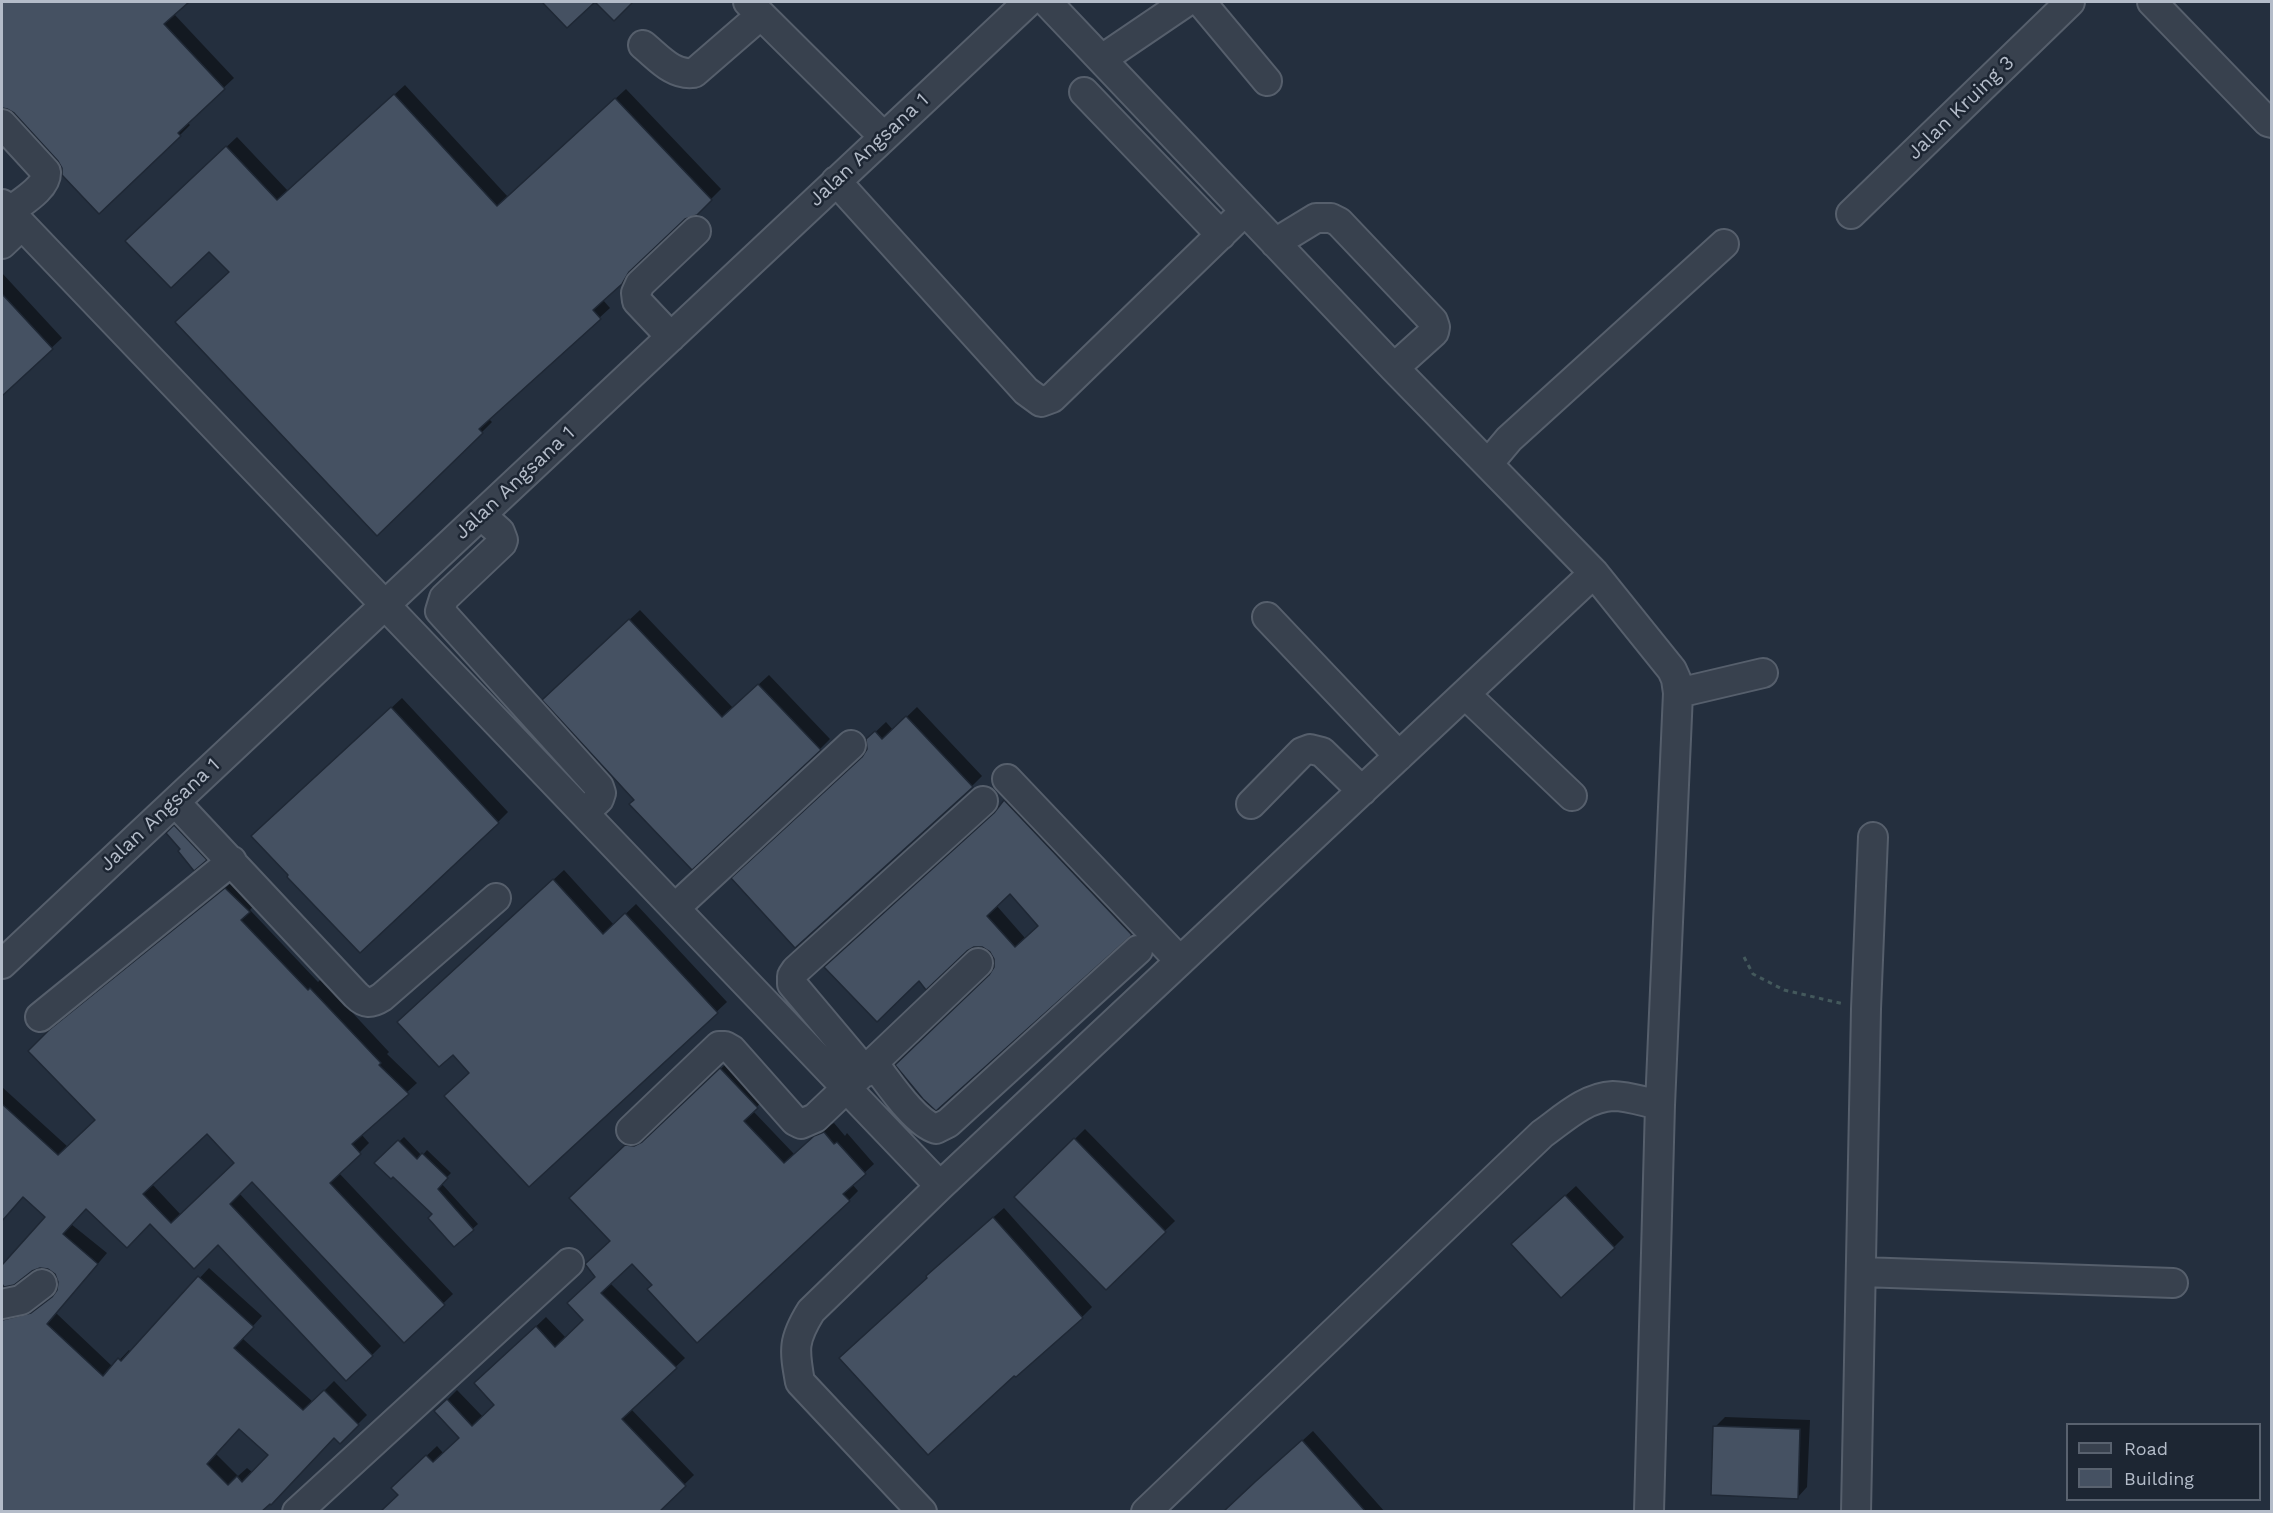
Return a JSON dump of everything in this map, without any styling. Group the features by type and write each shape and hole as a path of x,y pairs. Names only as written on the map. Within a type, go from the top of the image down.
{"street":[{"name":"Jalan Angsana 1","path":"2,964 1028,2"},
{"path":"1047,2 1394,368 1594,573 1672,670 1676,679 1678,693 1660,1105 1649,1512"},
{"path":"1102,59 1186,2"},
{"path":"1201,2 1267,81"},
{"name":"Jalan Kruing 3","path":"1851,214 2070,2"},
{"path":"2151,2 2271,123"},
{"path":"643,45 669,67 686,74 694,74 755,8 884,137"},
{"path":"1084,92 1221,235"},
{"path":"2,124 46,172 42,184 11,214 2,244"},
{"path":"836,182 1026,391 1041,402 1052,398 1245,211"},
{"path":"11,214 675,908 863,1075 927,1126 936,1129 948,1123 1138,950"},
{"path":"1275,243 1316,218 1331,218 1339,222 1433,321 1434,332 1394,368"},
{"path":"671,337 638,301 636,293 640,284 696,231"},
{"path":"1488,464 1509,439 1724,244"},
{"path":"481,515 500,532 502,543 444,598 440,611 599,787 601,793 598,799 584,813"},
{"path":"922,1512 800,1382 795,1352 799,1331 811,1311 940,1186 1594,573"},
{"path":"1267,617 1399,756"},
{"path":"1678,693 1763,673"},
{"path":"1465,694 1572,796"},
{"path":"675,908 850,745"},
{"path":"1251,804 1302,752 1310,750 1322,752 1362,791"},
{"path":"1007,779 1180,961"},
{"path":"940,1186 863,1075 792,984 792,976 983,801"},
{"path":"175,802 366,1003 372,1004 382,998 496,898"},
{"path":"1856,1512 1866,1009 1872,837"},
{"path":"40,1017 232,861"},
{"path":"631,1130 722,1045 732,1050 795,1121 801,1124 815,1118 863,1075 978,963"},
{"path":"1146,1512 1542,1134 1575,1110 1599,1099 1614,1096 1660,1105"},
{"path":"306,1509 569,1263"},
{"path":"1862,1272 2173,1283"},
{"path":"2,1304 21,1300 42,1284"}],"path":[{"path":"1744,957 1753,974 1784,990 1866,1009"}],"building":[{"path":"2,2 189,2 164,24 225,89 178,133 181,136 99,214 62,175 62,168 58,161 14,113 2,108"},
{"path":"542,2 595,2 567,28"},
{"path":"595,2 633,2 614,21"},
{"path":"394,94 497,206 615,98 712,200 697,215 685,219 629,272 622,284 593,310 601,319 479,429 483,433 377,536 175,322 229,272 209,252 171,288 125,241 226,146 277,200"},
{"path":"2,294 53,349 2,396"},
{"path":"629,619 722,717 758,684 821,750 692,870 629,804 634,800 542,700"},
{"path":"391,707 499,823 360,953 251,836"},
{"path":"906,716 973,787 795,948 731,878 862,757 867,749 866,739 875,731 882,739"},
{"path":"1004,800 1132,935 936,1111 895,1065 989,975 994,967 994,959 990,952 982,947 974,947 967,951 926,990 919,981 877,1022 824,967 994,813","holes":["1010,894 1038,926 1015,947 987,916"]},
{"path":"174,825 207,860 194,871 166,833"},
{"path":"553,879 603,934 625,913 718,1013 529,1187 444,1096 469,1073 453,1055 439,1067 397,1022"},
{"path":"225,888 250,912 241,920 308,990 310,988 381,1063 379,1065 409,1094 352,1144 361,1154 330,1183 445,1305 404,1343 252,1182 230,1204 373,1356 346,1381 218,1245 194,1269 150,1224 127,1248 86,1209 63,1234 98,1264 47,1324 103,1376 118,1358 121,1361 198,1276 254,1327 234,1348 303,1410 324,1390 359,1425 340,1444 334,1438 271,1505 261,1512 2,1512 2,1320 31,1313 52,1297 57,1290 58,1282 55,1274 48,1269 40,1268 32,1271 14,1285 4,1287 2,1284 2,1265 45,1217 23,1197 2,1221 2,1104 58,1155 95,1120 28,1051 49,1030","holes":["207,1134 234,1163 171,1223 143,1194","239,1429 268,1455 242,1482 237,1476 228,1485 207,1464"]},
{"path":"720,1068 758,1108 744,1121 784,1163 814,1136 824,1132 834,1144 837,1142 866,1174 843,1194 850,1201 697,1343 647,1289 652,1285 632,1264 601,1293 677,1368 622,1419 686,1486 659,1512 380,1512 398,1495 391,1488 426,1455 433,1462 459,1438 434,1411 447,1399 472,1426 494,1405 474,1383 536,1326 555,1347 583,1320 567,1303 595,1277 585,1264 610,1241 569,1198 625,1145 634,1146 642,1142"},
{"path":"1074,1138 1166,1232 1106,1290 1014,1197"},
{"path":"398,1140 417,1159 422,1153 448,1178 438,1189 474,1230 454,1247 428,1218 432,1214 393,1177 391,1179 374,1163"},
{"path":"1565,1195 1615,1248 1561,1298 1511,1244"},
{"path":"993,1217 1083,1318 1016,1377 1014,1376 928,1455 839,1358"},
{"path":"1713,1426 1800,1429 1798,1499 1711,1495"},
{"path":"1302,1440 1366,1512 1223,1512 1255,1482"}]}
